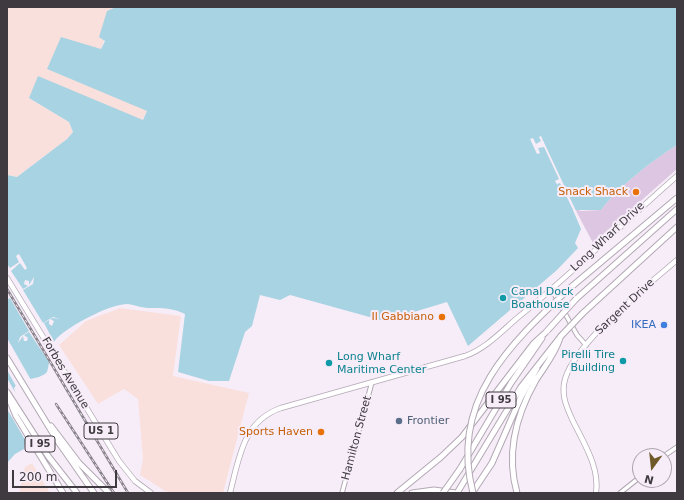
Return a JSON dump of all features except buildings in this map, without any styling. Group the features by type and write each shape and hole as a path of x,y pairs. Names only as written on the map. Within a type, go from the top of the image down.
{"highway":[{"path":"473,493 469,468 469,440 475,408 484,384 496,366 515,341 570,288 677,198"},
{"name":"I 95","path":"443,493 460,470 511,382 546,332 576,299 677,209"},
{"name":"I 95","path":"456,493 469,475 518,392 554,344 583,313 677,227"},
{"path":"397,493 449,451 468,430 534,343 546,332"},
{"path":"517,493 512,457 517,424 526,400 557,349 561,336"},
{"name":"I 95","path":"7,358 35,405 94,493"},
{"path":"473,493 492,463 521,397 541,361"},
{"path":"7,393 16,416 63,493"},
{"name":"I 95","path":"7,393 48,456 77,493"},
{"path":"35,405 82,467 109,493"},
{"path":"39,453 67,493"},
{"path":"90,488 99,493"},
{"path":"412,493 434,490 456,493"}],"main road":[{"name":"Long Wharf Drive","path":"230,493 243,444 250,430 259,420 269,413 282,408 465,356 480,349 552,290 632,214 677,176"},
{"name":"Sargent Drive","path":"596,493 596,477 592,460 564,398 564,383 586,345 621,309 677,260"},
{"name":"Forbes Avenue","path":"7,278 119,461 140,485 152,493"}],"street":[{"path":"552,290 576,335 586,345"},
{"name":"Hamilton Street","path":"342,493 372,382"},
{"path":"620,493 632,483"}],"shaded area":[{"path":"7,7 116,7 101,49 147,111 142,121 29,98 69,122 73,132 67,139 17,177 7,175"},
{"path":"677,145 677,169 593,243 575,209 581,211 601,210 616,193 636,175 657,158"},
{"path":"120,308 181,316 173,376 249,393 223,493 172,493 165,491 140,475 143,459 138,399 124,389 98,404 59,345 86,321"},
{"path":"32,463 50,493 19,493 25,467"}],"water":[{"path":"116,7 677,7 677,145 657,158 636,175 616,193 601,210 573,210 581,229 575,243 578,248 557,270 468,346 447,302 384,321 290,295 280,300 260,295 252,326 245,332 229,381 209,381 178,372 185,314 172,309 146,308 128,304 111,307 101,311 71,327 57,338 52,345 47,372 39,377 22,381 14,388 26,436 24,449 15,454 7,463 7,175 17,177 67,139 73,132 69,122 29,98 38,76 143,120 147,111 47,69 61,37 101,49 105,41 99,37 107,11"}],"pier":[{"path":"541,136 576,211 579,222 560,183 557,184 559,188 555,181 559,179 544,147 538,148 540,153 537,154 530,139 533,138 536,144 541,141 539,137"},
{"path":"19,254 27,268 25,270 20,263 11,271 23,289 28,286 24,284 25,280 29,281 29,285 34,277 33,284 23,290 43,323 53,317 60,319 50,319 54,321 52,326 49,324 49,320 44,323 54,342 56,341 52,350 51,365 29,332 24,335 28,338 27,341 24,341 23,336 18,343 20,337 29,331 10,298 7,300 7,264 10,268 19,262 16,256"},
{"path":"7,338 31,380 20,384 17,388 7,370"},
{"path":"7,378 19,399 28,436 27,443 7,409"}],"railway":[{"path":"7,289 128,493"},
{"path":"56,404 114,493"}],"place":[{"name":"Snack Shack","path":"636,192"},
{"name":"Canal Dock Boathouse","path":"503,298"},
{"name":"Il Gabbiano","path":"442,317"},
{"name":"IKEA","path":"664,325"},
{"name":"Pirelli Tire Building","path":"623,361"},
{"name":"Long Wharf Maritime Center","path":"329,363"},
{"name":"Frontier","path":"399,421"},
{"name":"Sports Haven","path":"321,432"}]}
